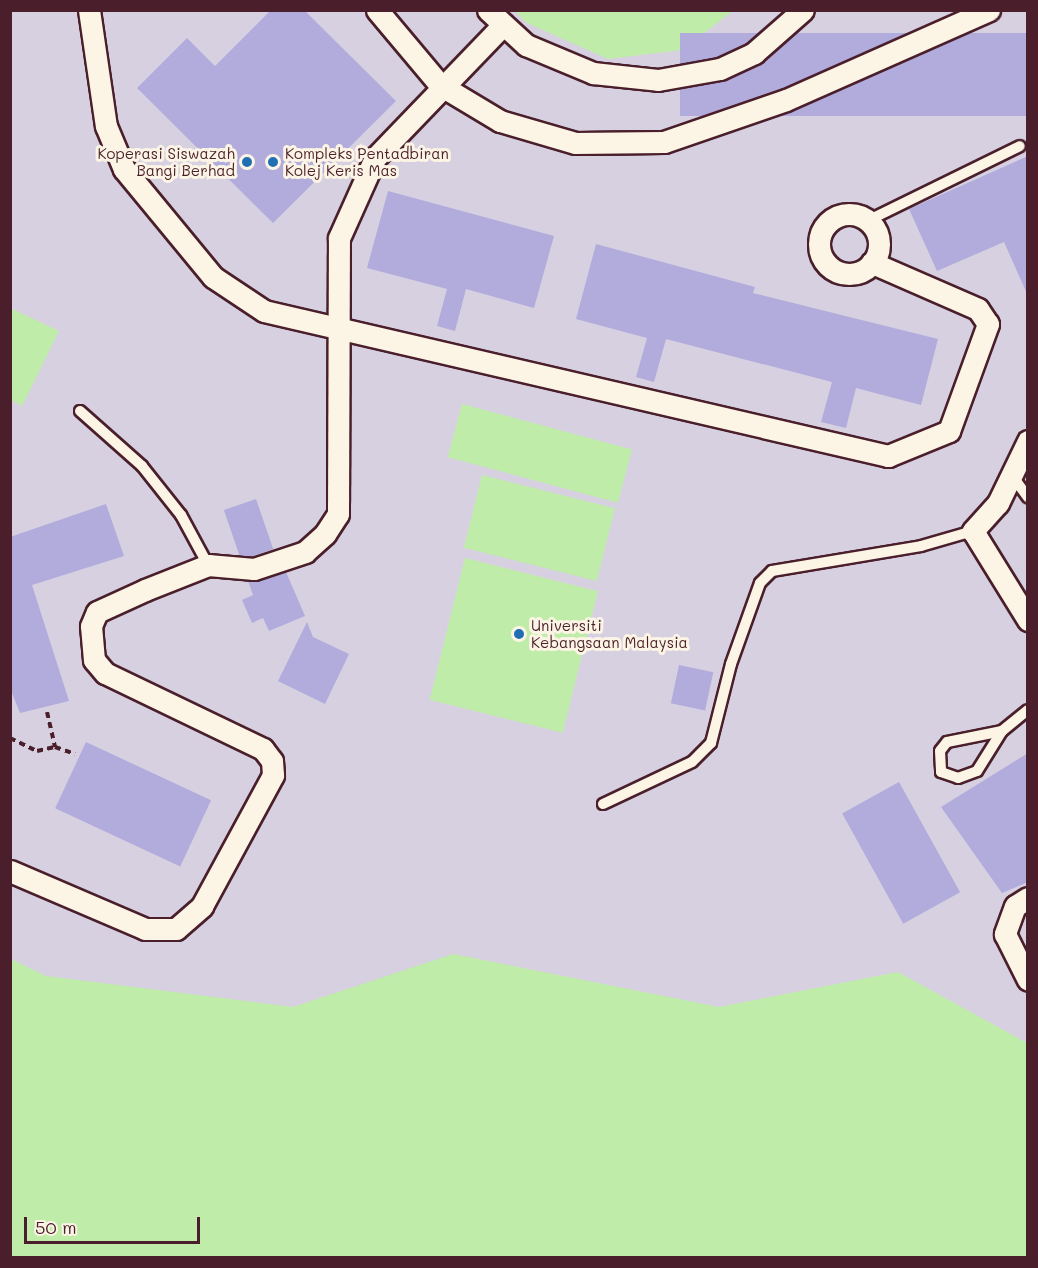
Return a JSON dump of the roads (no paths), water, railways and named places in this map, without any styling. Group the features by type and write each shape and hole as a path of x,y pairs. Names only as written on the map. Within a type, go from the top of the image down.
{"street":[{"path":"89,10 106,126 124,169 213,277 264,311 336,332 888,456 949,431 988,324 978,309 873,262 846,274 828,266 819,248 829,221 848,214 867,221 878,236 873,262"},
{"path":"377,10 440,85 500,121 575,143 664,142 786,100 989,10"},
{"path":"488,10 502,26 526,45 593,73 658,80 720,69 754,53 803,10"},
{"path":"10,871 145,929 176,929 202,906 273,775 272,761 263,749 105,673 89,645 97,612 208,566 254,569 305,552 325,534 338,514 336,332 339,238 375,158 440,85 502,26"},
{"path":"1028,441 998,503 974,531 1028,620"},
{"path":"1028,898 1015,906 1005,934 1028,980"}],"lane":[{"path":"867,221 1020,146"},
{"path":"80,411 142,466 182,515 208,566"},
{"path":"1011,474 1028,497"},
{"path":"603,804 692,762 711,743 731,664 760,583 772,571 788,564 921,546 974,531"},
{"path":"1002,731 947,742 940,750 941,772 958,778 977,771 1002,731 1028,710"}],"place":[{"name":"Koperasi Siswazah Bangi Berhad","path":"247,162"},
{"name":"Kompleks Pentadbiran Kolej Keris Mas","path":"273,162"},
{"name":"Universiti Kebangsaan Malaysia","path":"519,634"}]}
